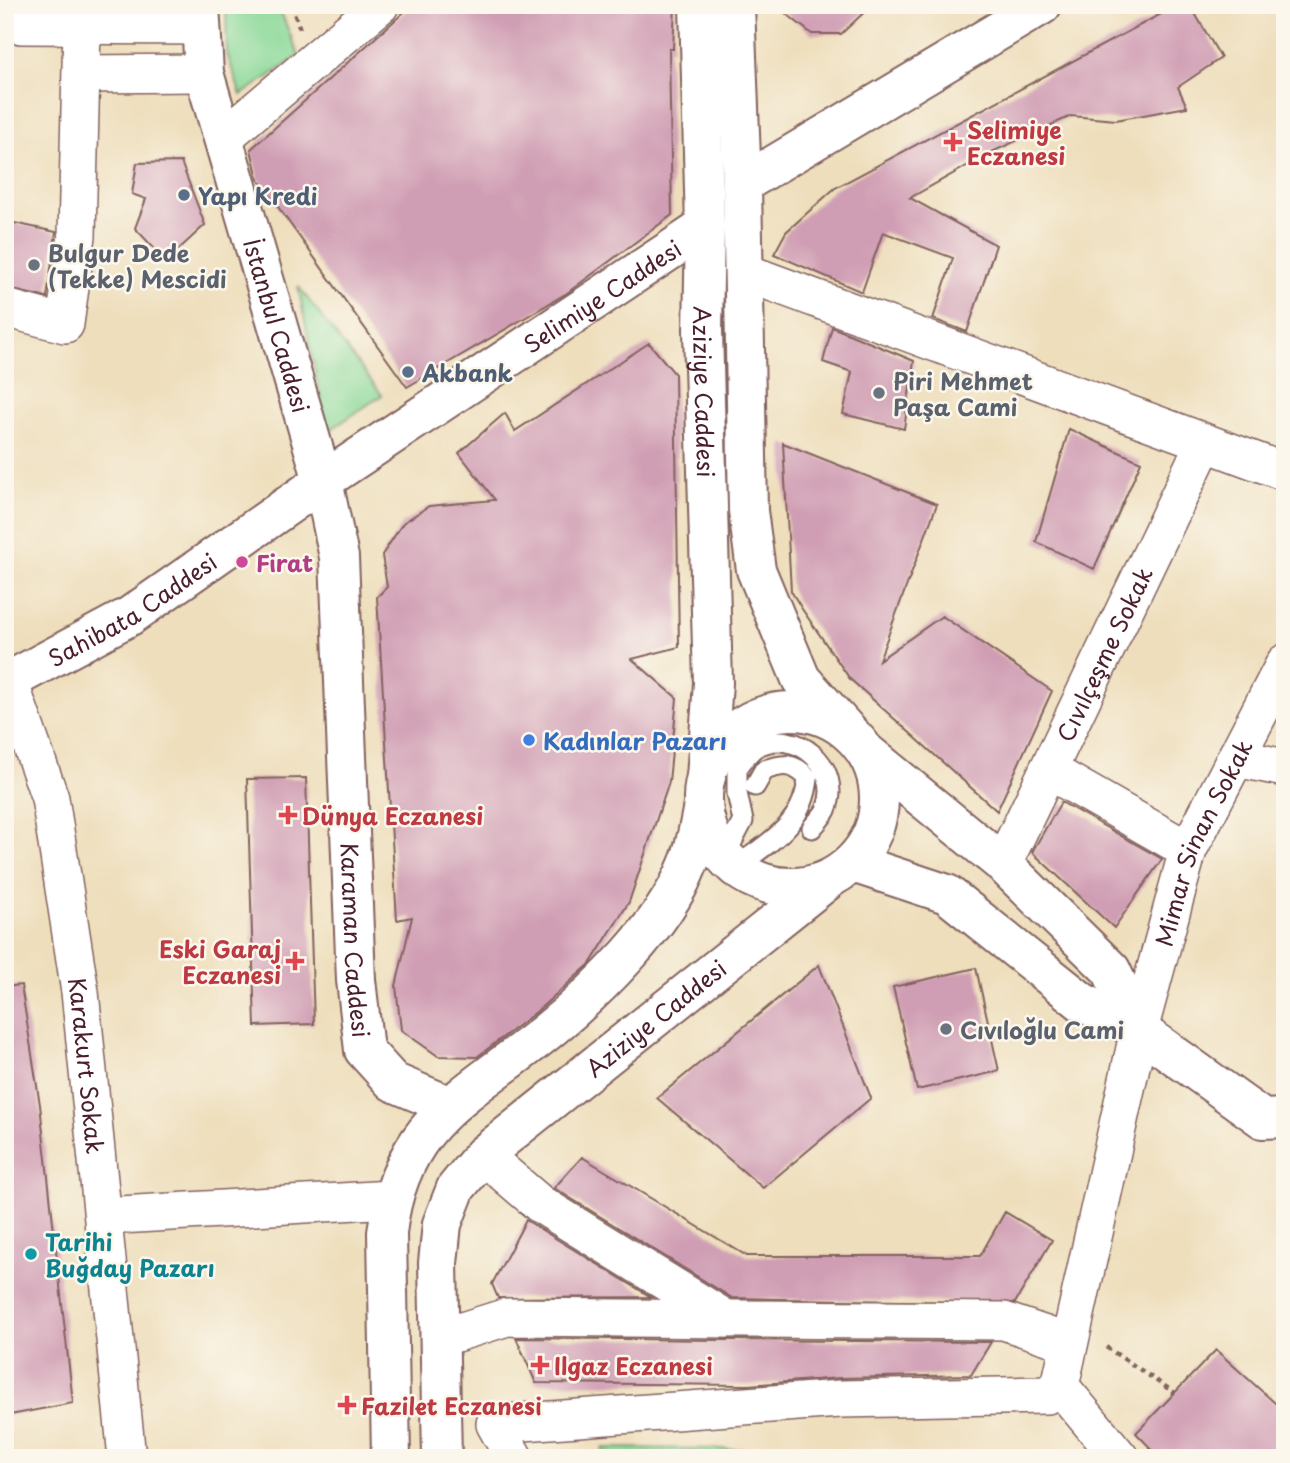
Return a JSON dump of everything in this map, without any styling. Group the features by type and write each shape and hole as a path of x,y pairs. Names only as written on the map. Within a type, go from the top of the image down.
{"main road":[{"name":"Aziziye Caddesi","path":"450,1106 552,1028 627,957 687,869 698,835 713,682 703,330 705,227 699,5"},
{"name":"Aziziye Caddesi","path":"735,5 742,184 748,511 756,570 801,679 856,741"},
{"path":"742,184 1042,5"},
{"name":"İstanbul Caddesi","path":"200,16 204,72 323,481"},
{"name":"Selimiye Caddesi","path":"323,481 705,227"},
{"name":"Sahibata Caddesi","path":"7,682 130,616 323,481"},
{"name":"Karaman Caddesi","path":"323,481 338,557 356,980 364,1050 393,1082 450,1106"},
{"path":"856,741 878,779 879,809 871,838 840,871 800,887 772,886 745,875 730,862 709,832 704,791 717,751 736,730 761,716 789,711 819,715 856,741 1003,864 1111,970 1139,1030"},
{"name":"Aziziye Caddesi","path":"483,1155 840,871"},
{"path":"840,871 947,894 1082,1002 1139,1030 1277,1125"},
{"path":"391,1458 387,1233 391,1199 409,1153 450,1106"},
{"path":"442,1458 438,1263 442,1224 456,1188 483,1155"}],"street":[{"path":"223,138 380,5"},
{"path":"21,15 82,25 200,16"},
{"path":"5,308 65,324 77,236 82,25"},
{"path":"82,74 204,72"},
{"path":"744,272 1285,472"},
{"name":"Cıvılçeşme Sokak","path":"1003,864 1204,444"},
{"name":"Mimar Sinan Sokak","path":"1060,1386 1139,1030 1188,850 1285,663"},
{"name":"Karakurt Sokak","path":"7,682 50,798 80,992 127,1458"},
{"path":"1236,758 1285,768"},
{"path":"1048,770 1188,850"},
{"path":"483,1155 540,1204 727,1319"},
{"path":"103,1216 391,1199"},
{"path":"440,1338 507,1317 1004,1321 1071,1335"},
{"path":"514,1458 495,1423 839,1399 1047,1395 1060,1386 1120,1458"}],"lane":[{"path":"730,862 743,821 737,793 737,768 755,748 782,741 804,746 821,761 828,786 826,809 812,828"},
{"path":"730,862 786,830 806,799 807,778 797,766 783,764 764,770 755,786"}],"path":[{"path":"1071,1335 1175,1393"}],"green space":[{"path":"226,5 278,5 299,56 241,95 227,54"},
{"path":"298,286 382,395 327,432"},
{"path":"602,1448 827,1450 825,1458 606,1458"}],"building":[{"path":"412,5 675,5 673,49 669,49 672,215 567,293 407,387 258,179 251,149"},
{"path":"775,5 872,5 841,34 812,34"},
{"path":"1156,5 1190,5 1221,58 1178,87 1187,107 1116,120 1071,116 992,152 910,198 996,245 967,332 933,319 953,258 883,232 862,292 774,254 786,232 835,188 1161,14"},
{"path":"181,162 205,225 166,261 135,228 146,199 132,194 137,163"},
{"name":"Bulgur Dede (Tekke) Mescidi","path":"5,221 56,232 47,298 5,288"},
{"name":"Piri Mehmet Paşa Cami","path":"832,327 914,361 904,429 843,414 852,372 823,362"},
{"name":"Kadınlar Pazarı","path":"649,343 675,374 679,647 632,659 677,698 669,782 629,902 590,964 536,1012 477,1057 438,1056 401,1030 396,986 412,917 397,920 377,597 387,587 382,555 403,523 429,506 495,500 459,453 505,413 515,431"},
{"path":"1069,429 1141,462 1094,569 1036,542"},
{"path":"783,443 937,504 879,660 942,616 1052,691 997,811 850,679 791,591"},
{"path":"306,778 314,1024 255,1026 247,779"},
{"path":"1061,802 1162,859 1114,928 1032,852"},
{"path":"819,965 871,1098 763,1188 657,1098"},
{"name":"Cıvıloğlu Cami","path":"976,968 999,1071 917,1090 893,987"},
{"name":"Tarihi Buğday Pazarı","path":"21,985 40,1105 73,1403 5,1416 5,987"},
{"path":"582,1157 747,1256 980,1256 1005,1212 1052,1240 1015,1303 732,1298 554,1188"},
{"path":"526,1220 651,1297 498,1298 492,1284"},
{"path":"516,1338 991,1342 971,1375 840,1378 748,1385 536,1383"},
{"path":"1216,1350 1285,1412 1285,1458 1160,1458 1136,1433"}],"place":[{"name":"Selimiye Eczanesi","path":"953,142"},
{"name":"Yapı Kredi","path":"184,195"},
{"name":"Bulgur Dede (Tekke) Mescidi","path":"34,265"},
{"name":"Akbank","path":"408,372"},
{"name":"Piri Mehmet Paşa Cami","path":"879,393"},
{"name":"Firat","path":"242,562"},
{"name":"Kadınlar Pazarı","path":"529,740"},
{"name":"Dünya Eczanesi","path":"288,815"},
{"name":"Eski Garaj Eczanesi","path":"295,961"},
{"name":"Cıvıloğlu Cami","path":"946,1029"},
{"name":"Tarihi Buğday Pazarı","path":"31,1254"},
{"name":"Ilgaz Eczanesi","path":"540,1365"},
{"name":"Fazilet Eczanesi","path":"347,1405"}]}
